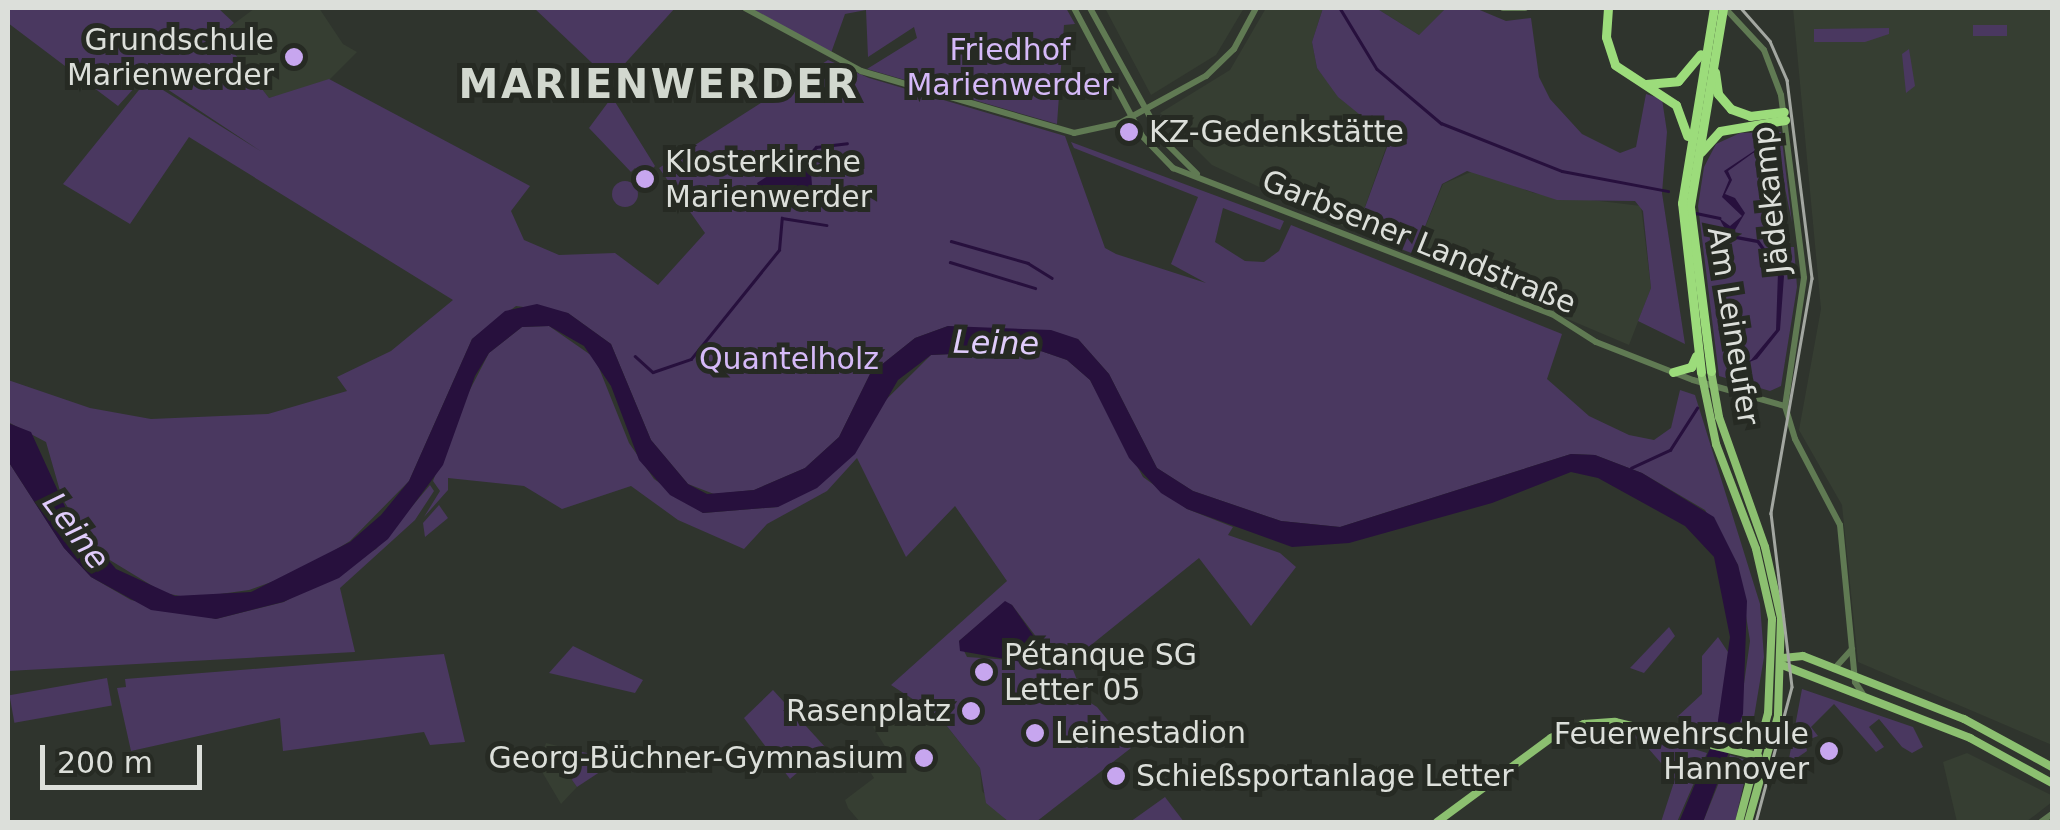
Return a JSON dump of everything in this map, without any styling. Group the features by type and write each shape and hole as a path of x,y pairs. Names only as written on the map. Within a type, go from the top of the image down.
{"highway":[{"path":"1608,8 1610,56 1643,84 1664,90 1676,105 1688,151"},
{"path":"1719,13 1715,83 1726,104 1750,116 1785,116"},
{"name":"Am Leineufer","path":"1707,378 1698,348 1682,222 1688,151 1709,37 1719,13"},
{"name":"Am Leineufer","path":"1707,378 1691,221 1695,163 1719,13"},
{"path":"1664,90 1678,81 1709,37"},
{"path":"1695,163 1720,131 1785,116"},
{"path":"1673,372 1691,367 1698,348"}],"main road":[{"name":"Am Leineufer","path":"1707,378 1772,572 1782,637 1782,687 1748,822"},
{"name":"Am Leineufer","path":"1707,378 1716,444 1763,573 1774,661 1762,758 1739,822"},
{"path":"1782,637 1800,655 1964,719 2052,764"},
{"path":"1774,661 1784,662 1800,655"},
{"path":"1784,662 1801,674 1995,749 2052,783"},
{"path":"1782,687 1801,674"},
{"path":"1437,822 1552,738 1584,724 1615,722 1762,758"}],"street":[{"path":"745,8 860,71 1060,132 1096,132 1132,117 1223,62 1256,8"},
{"name":"Garbsener Landstraße","path":"1074,8 1132,117 1165,162 1552,314 1596,342 1673,372 1707,378"},
{"name":"Garbsener Landstraße","path":"1090,8 1146,110 1184,165 1220,186"},
{"path":"1503,8 1525,8"},
{"name":"Jädekamp","path":"1719,13 1768,56 1785,116 1804,278 1785,406 1795,439 1840,525 1855,677 1865,697"},
{"path":"1707,378 1785,406"},
{"path":"1834,668 1852,648"},
{"path":"2041,822 2052,814"}],"shaded area":[{"name":"Grundschule Marienwerder","path":"255,8 319,8 343,44 357,52 325,84 269,98 219,35"},
{"path":"1105,8 1244,8 1216,55 1151,95"},
{"path":"1266,8 1323,8 1312,42 1317,68 1342,100 1390,136 1356,232 1212,165 1160,113 1230,70"},
{"path":"1376,8 1446,8 1419,35"},
{"path":"1793,8 2052,8 2052,745 1858,662 1842,505 1799,430 1821,309"},
{"path":"1473,171 1534,193 1641,206 1651,288 1629,345 1414,254 1443,184"},
{"name":"Georg-Büchner-Gymnasium","path":"906,697 938,715 980,768 982,791 1008,822 860,822 848,808 845,800 874,778 867,767 886,748 873,727"},
{"path":"546,743 578,751 572,780 577,787 561,804 538,765"},
{"path":"1967,753 2051,795 2052,802 2026,822 1957,822 1943,762"}],"green space":[{"name":"Quantelholz","path":"8,8 218,8 234,23 220,35 269,98 329,79 530,186 511,211 524,240 559,255 615,253 658,285 705,233 659,168 828,60 869,78 1065,136 1105,248 1116,254 1206,283 1171,264 1198,197 1074,148 1071,142 1284,221 1280,230 1223,208 1215,242 1245,261 1264,262 1279,251 1291,225 1562,334 1547,379 1589,416 1629,435 1654,440 1671,428 1680,390 1695,395 1760,604 1764,657 1750,741 1737,733 1750,641 1738,565 1705,510 1642,473 1595,455 1571,454 1340,527 1281,521 1193,491 1157,468 1109,374 1078,339 948,326 915,338 870,374 839,437 805,468 754,490 714,494 688,484 651,440 611,344 568,313 516,306 472,339 409,481 350,541 299,572 249,590 191,598 164,593 95,551 62,498 46,442 8,422 8,380 90,408 151,419 268,414 347,391 337,377 391,351 453,300 189,137 130,224 63,184 147,80 262,152 146,75 118,106 8,23"},
{"path":"534,8 675,8 610,80"},
{"name":"Friedhof Marienwerder","path":"751,8 1066,8 1075,24 1064,25 1057,124 867,69 917,38 914,27 868,57 866,10 845,14 831,53"},
{"path":"1323,8 1376,8 1419,35 1446,8 1475,8 1506,21 1531,18 1539,77 1550,99 1582,134 1620,153 1636,147 1646,94 1662,99 1667,132 1662,193 1685,344 1638,321 1651,288 1643,211 1635,201 1557,200 1467,171 1442,184 1414,254 1356,232 1390,139 1338,97 1317,68 1312,42"},
{"path":"1973,25 2007,25 2007,36 1973,36"},
{"path":"1889,28 1889,34 1865,42 1814,42 1814,29"},
{"path":"1909,49 1915,86 1906,93 1902,54"},
{"path":"612,97 655,166 644,177 635,168 631,172 589,128"},
{"path":"1781,132 1792,223 1783,178 1761,182 1773,247 1794,247 1797,287 1781,386 1770,391 1719,376 1698,206 1704,167 1716,144 1740,133"},
{"path":"625,181 634,185 638,194 634,203 625,207 616,203 612,194 616,185"},
{"path":"549,326 595,358 629,443 654,479 703,513 778,507 931,355 1038,350 1067,360 1090,380 1143,477 1187,509 1233,527 1228,535 1280,553 1296,567 1251,626 1199,558 1070,662 1077,680 1072,691 1097,707 1131,748 1036,822 1009,822 986,803 980,768 939,716 891,685 1007,581 955,506 906,557 857,458 827,491 767,524 744,549 678,520 631,486 562,509 524,486 448,478 448,490 424,517 440,491 433,481 463,403 489,353 522,327","holes":["1005,602 1012,605 1056,663 967,657 959,641"]},
{"path":"8,461 64,548 91,577 131,600 216,619 284,602 376,549 430,485 434,491 415,520 340,588 355,652 8,671"},
{"path":"439,505 448,518 425,537 423,523"},
{"path":"1669,627 1675,636 1644,673 1630,668"},
{"path":"1718,637 1728,652 1727,679 1717,730 1710,732 1677,717 1702,694 1702,656"},
{"path":"573,646 643,680 635,693 549,673"},
{"path":"444,654 465,742 430,745 424,732 283,751 280,718 131,751 117,688 126,687 125,679"},
{"path":"107,678 112,706 14,723 10,695"},
{"path":"1802,689 1913,727 1923,747 1912,753 1902,747 1879,719 1869,727 1884,747 1876,752 1834,704 1811,727 1818,736 1805,741 1807,751 1788,764"},
{"path":"773,690 826,748 790,779 744,718"},
{"path":"1618,726 1707,753 1677,822 1661,822 1675,779 1641,740 1610,730"},
{"path":"578,751 618,760 577,787 572,780"},
{"path":"1730,755 1749,761 1735,822 1703,822"},
{"path":"1165,797 1184,822 1130,822"}],"water":[{"path":"1766,143 1781,145 1753,153 1728,171 1732,180 1725,194 1735,198 1745,213 1732,235 1759,240 1784,276 1780,330 1757,359 1724,372 1751,360 1776,330 1778,272 1757,243 1730,238 1719,218 1730,226 1742,216 1722,197 1729,180 1724,171"},
{"path":"795,158 811,171 812,186 763,197 757,183"},
{"name":"Leine","path":"537,304 568,313 611,344 651,440 688,484 707,494 754,490 805,468 839,437 870,374 915,338 948,326 1051,330 1078,339 1109,374 1157,468 1193,491 1281,521 1340,527 1571,454 1595,455 1642,473 1714,517 1738,565 1747,601 1743,714 1703,822 1679,822 1716,734 1730,637 1714,557 1685,526 1598,478 1571,472 1492,503 1349,543 1292,547 1187,509 1161,493 1129,458 1090,380 1067,360 1038,350 931,355 898,380 855,454 817,488 778,507 703,513 670,495 639,460 611,386 584,346 549,326 522,327 489,353 475,376 443,465 388,539 339,578 283,602 216,619 151,610 91,577 64,548 8,461 8,423 31,432 68,513 116,569 175,596 251,592 350,542 381,515 409,481 472,339 505,311"},
{"path":"1005,601 1012,605 1056,668 960,651 959,641"}],"waterway":[{"path":"1340,8 1377,69 1441,123 1562,171 1668,191"},
{"path":"808,156 816,147 847,143"},
{"path":"1696,213 1719,218"},
{"path":"635,356 653,372 691,359 779,250 782,218 826,225"},
{"path":"951,241 1028,263 1052,278"},
{"path":"950,262 1035,288"},
{"path":"1631,468 1670,450 1697,408"}],"tram line":[{"path":"1741,8 1770,41 1787,80 1812,278 1771,513 1792,687 1756,822"}],"place":[{"name":"Grundschule Marienwerder","path":"294,57"},
{"name":"KZ-Gedenkstätte","path":"1129,132"},
{"name":"Klosterkirche Marienwerder","path":"645,179"},
{"name":"Pétanque SG Letter 05","path":"984,672"},
{"name":"Rasenplatz","path":"971,711"},
{"name":"Leinestadion","path":"1035,733"},
{"name":"Feuerwehrschule Hannover","path":"1829,751"},
{"name":"Georg-Büchner-Gymnasium","path":"924,758"},
{"name":"Schießsportanlage Letter","path":"1116,776"}],"district":[{"name":"MARIENWERDER","path":"659,84"}]}
